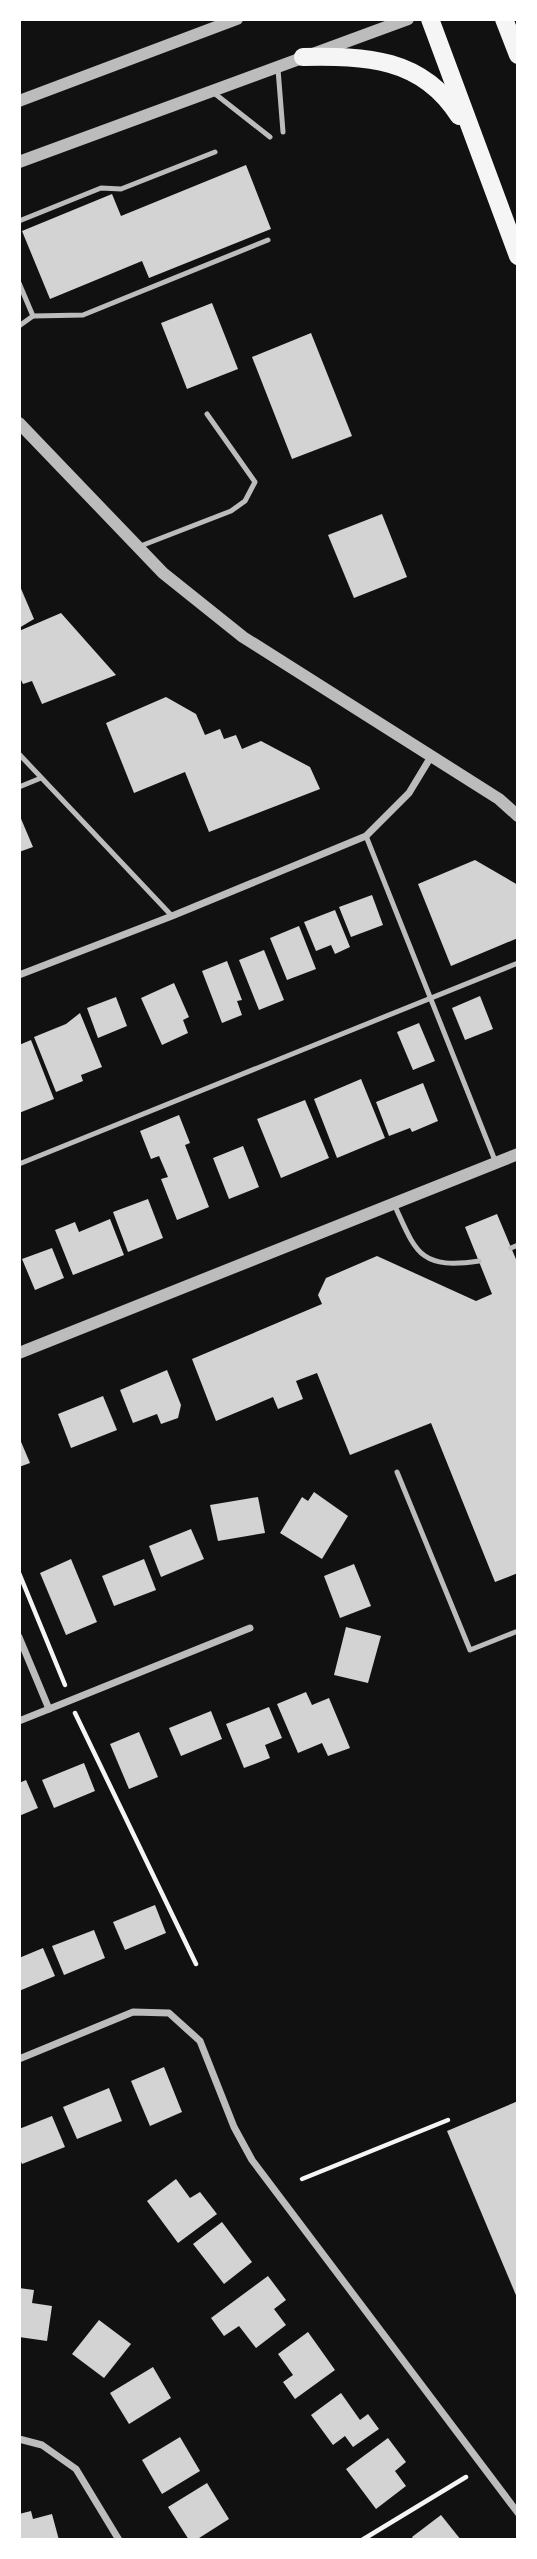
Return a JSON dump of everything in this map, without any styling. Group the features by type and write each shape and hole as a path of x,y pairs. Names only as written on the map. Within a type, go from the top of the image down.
{"main road":[{"path":"430,19 518,256"},
{"path":"505,19 518,55"},
{"path":"303,57 374,58 404,68 443,93 475,143"}],"street":[{"path":"19,101 237,19"},
{"path":"19,162 408,19"},
{"path":"19,423 163,573 243,637 432,755 499,799 518,816"},
{"path":"19,975 172,916 366,836 409,793 432,755"},
{"path":"19,1353 518,1154"},
{"path":"19,1721 250,1628"},
{"path":"19,1637 49,1709"},
{"path":"19,2059 133,2012 169,2013 200,2041 234,2127 252,2160 518,2513"},
{"path":"19,2439 42,2445 76,2469 119,2540"}],"lane":[{"path":"278,66 284,132"},
{"path":"212,91 270,137"},
{"path":"19,221 102,187 121,189 215,152"},
{"path":"19,326 33,317 83,315 268,240"},
{"path":"19,284 33,317"},
{"path":"138,547 231,511 245,501 255,482 207,414"},
{"path":"19,754 172,916"},
{"path":"19,786 41,778"},
{"path":"366,836 496,1163"},
{"path":"19,1164 518,963"},
{"path":"394,1204 416,1251 432,1260 454,1265 479,1261"},
{"path":"511,1248 518,1245"},
{"path":"397,1472 470,1650 518,1631"}],"path":[{"path":"19,1573 62,1674 69,1702 196,1964"},
{"path":"302,2179 448,2120"},
{"path":"362,2540 466,2477"}],"building":[{"path":"246,165 271,229 149,278 142,261 50,299 22,231 112,194 121,216"},
{"path":"212,303 238,369 187,389 161,323"},
{"path":"311,333 352,436 292,459 252,357"},
{"path":"382,514 407,577 354,598 328,535"},
{"path":"19,584 34,619 19,628"},
{"path":"61,613 116,675 42,704 32,681 23,684 19,676 19,631"},
{"path":"166,697 196,714 205,735 220,729 224,739 236,735 242,749 261,741 310,767 320,789 209,832 185,772 134,793 106,723"},
{"path":"19,814 33,847 19,852"},
{"path":"475,860 518,885 518,938 451,966 418,884"},
{"path":"372,895 383,925 351,937 339,907"},
{"path":"335,910 350,947 335,954 331,945 316,951 304,922"},
{"path":"299,926 316,969 287,980 270,938"},
{"path":"264,950 284,1000 259,1010 239,960"},
{"path":"227,961 242,1000 237,1001 242,1015 222,1023 202,971"},
{"path":"174,983 189,1017 183,1020 188,1033 162,1045 141,998"},
{"path":"480,996 493,1029 465,1040 452,1008"},
{"path":"116,997 127,1026 98,1038 87,1008"},
{"path":"80,1013 102,1067 81,1075 83,1081 56,1092 34,1037 66,1024"},
{"path":"419,1023 435,1061 413,1070 397,1032"},
{"path":"31,1040 54,1099 19,1113 19,1045"},
{"path":"361,1079 385,1138 337,1158 314,1099"},
{"path":"423,1083 438,1121 412,1132 410,1128 389,1136 376,1102"},
{"path":"305,1100 329,1158 281,1178 257,1119"},
{"path":"179,1115 190,1143 185,1145 209,1207 177,1220 161,1179 168,1177 159,1156 151,1159 140,1131"},
{"path":"243,1146 259,1187 229,1199 213,1158"},
{"path":"148,1199 163,1238 128,1252 113,1212"},
{"path":"497,1214 518,1264 518,1573 495,1582 431,1423 350,1455 317,1373 296,1381 303,1399 278,1409 273,1397 216,1421 192,1359 322,1304 318,1295 326,1278 377,1256 476,1301 492,1294 465,1227"},
{"path":"110,1219 124,1255 73,1275 55,1230 75,1222 79,1232"},
{"path":"52,1248 64,1278 35,1290 22,1259"},
{"path":"167,1370 181,1405 178,1418 161,1424 157,1414 133,1423 120,1390"},
{"path":"103,1396 117,1430 71,1448 58,1414"},
{"path":"19,1437 30,1463 19,1467"},
{"path":"314,1492 348,1516 322,1559 280,1533 302,1497 308,1501"},
{"path":"258,1497 265,1533 218,1541 210,1505"},
{"path":"191,1529 204,1559 161,1577 149,1546"},
{"path":"71,1559 97,1622 66,1635 40,1573"},
{"path":"144,1559 156,1590 114,1606 102,1576"},
{"path":"354,1564 371,1606 340,1618 324,1576"},
{"path":"346,1627 381,1636 368,1683 334,1675"},
{"path":"306,1692 312,1705 329,1698 350,1748 328,1756 322,1743 298,1753 277,1704"},
{"path":"269,1707 282,1738 265,1745 270,1758 244,1768 226,1724"},
{"path":"211,1711 222,1739 181,1756 169,1728"},
{"path":"139,1732 158,1777 129,1789 110,1744"},
{"path":"84,1763 95,1791 54,1808 42,1780"},
{"path":"26,1780 38,1808 19,1816 19,1783"},
{"path":"155,1905 166,1933 125,1950 113,1922"},
{"path":"94,1930 105,1958 64,1975 52,1946"},
{"path":"43,1948 55,1976 19,1991 19,1958"},
{"path":"164,2067 182,2112 150,2126 131,2081"},
{"path":"109,2088 122,2121 77,2139 63,2107"},
{"path":"518,2101 518,2300 447,2131"},
{"path":"52,2116 65,2147 22,2164 19,2157 19,2129"},
{"path":"176,2179 190,2198 200,2192 217,2214 178,2243 147,2201"},
{"path":"222,2222 252,2262 224,2284 193,2244"},
{"path":"268,2276 286,2300 274,2309 286,2325 256,2348 239,2326 224,2336 211,2318"},
{"path":"19,2288 34,2290 32,2303 52,2306 47,2341 19,2337"},
{"path":"99,2320 131,2344 104,2378 72,2354"},
{"path":"308,2332 335,2370 295,2399 283,2382 293,2375 278,2354"},
{"path":"153,2367 171,2398 129,2424 110,2393"},
{"path":"341,2393 360,2420 368,2414 379,2429 353,2447 345,2436 333,2445 311,2415"},
{"path":"180,2437 200,2471 162,2494 142,2460"},
{"path":"388,2438 406,2462 395,2471 406,2486 376,2509 346,2469"},
{"path":"207,2483 229,2519 196,2540 189,2540 168,2507"},
{"path":"31,2511 33,2519 52,2514 59,2540 19,2540 19,2514"},
{"path":"441,2515 461,2540 414,2540 412,2537"}]}
